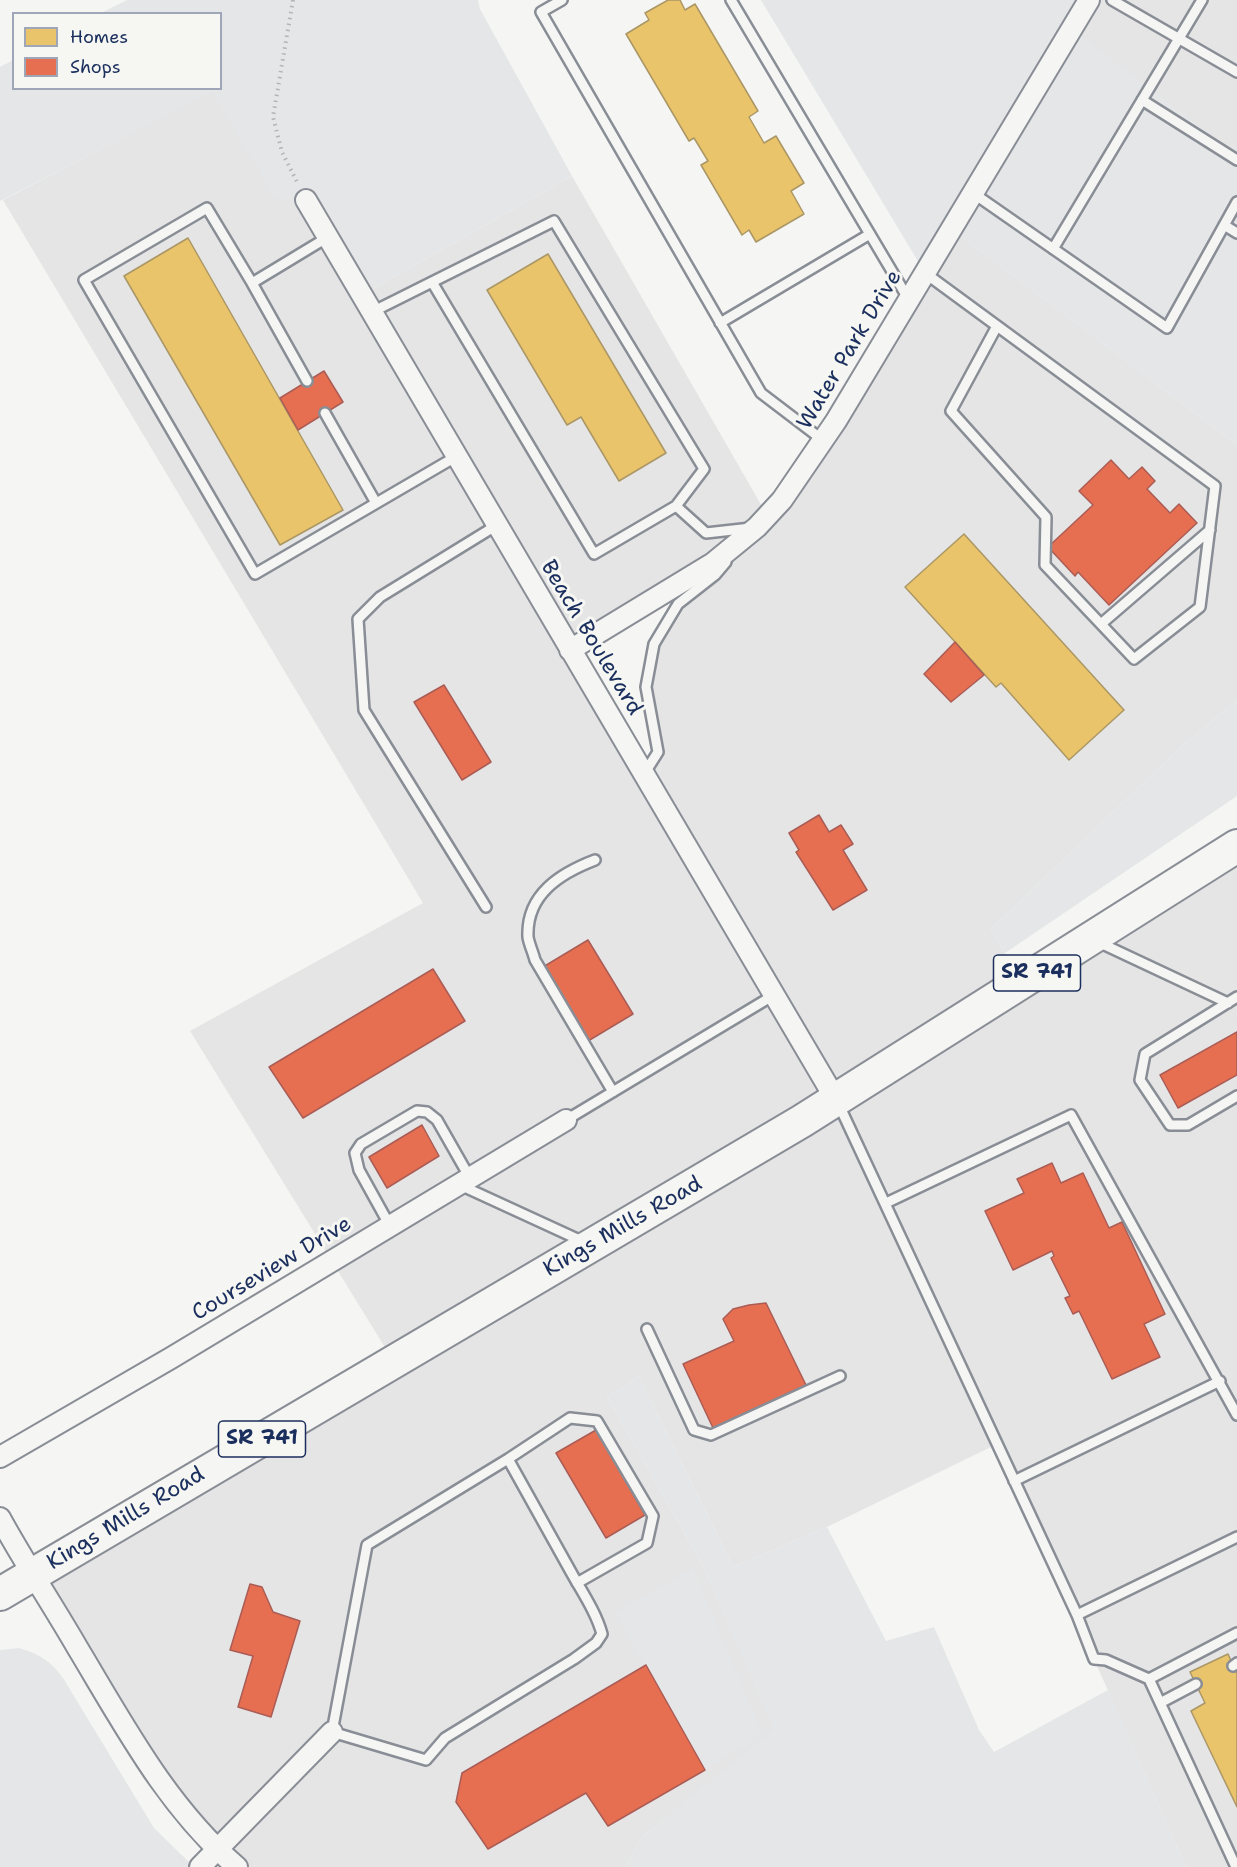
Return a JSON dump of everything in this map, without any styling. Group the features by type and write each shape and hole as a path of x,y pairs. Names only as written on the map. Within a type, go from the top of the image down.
{"main road":[{"name":"Kings Mills Road","path":"0,1594 836,1100 1237,846"}],"street":[{"name":"Water Park Drive","path":"570,650 713,563 757,527 782,500 824,441 1089,0"},
{"name":"Beach Boulevard","path":"306,200 836,1100"},
{"name":"Courseview Drive","path":"0,1457 171,1358 567,1120"},
{"path":"0,1518 130,1737 173,1801 217,1850 237,1867"},
{"path":"200,1867 332,1732"}],"lane":[{"path":"562,0 541,12 761,393 824,441"},
{"path":"731,0 909,300"},
{"path":"1112,0 1237,72"},
{"path":"1053,249 1202,0"},
{"path":"1142,100 1237,160"},
{"path":"973,193 1167,327 1237,202"},
{"path":"308,381 207,208 84,280 255,574 457,456"},
{"path":"372,312 432,282 554,221 704,469 676,506 594,554 432,282"},
{"path":"1224,225 1237,233"},
{"path":"720,322 870,234"},
{"path":"252,283 328,237"},
{"path":"925,273 1215,486 1200,607 1134,660 1045,565 1046,516 951,411 997,326"},
{"path":"325,413 376,503"},
{"path":"676,506 705,533 757,527"},
{"path":"486,907 364,710 358,619 380,597 497,525"},
{"path":"644,774 658,752 646,687 654,644 678,604 715,575 757,527"},
{"path":"1101,624 1210,530"},
{"path":"595,860 572,869 548,886 535,903 530,916 528,938 535,960 613,1092"},
{"path":"1091,939 1228,1003"},
{"path":"567,1120 774,994"},
{"path":"1237,997 1145,1054 1140,1080 1170,1125 1188,1125 1237,1096"},
{"path":"836,1100 1077,1615 1094,1659 1106,1660 1149,1679 1236,1867"},
{"path":"390,1226 359,1170 355,1153 361,1144 417,1112 427,1112 437,1120 464,1181 592,1245"},
{"path":"886,1203 1071,1115 1237,1415"},
{"path":"647,1329 694,1430 711,1435 840,1376"},
{"path":"1014,1481 1220,1381"},
{"path":"508,1459 587,1601 599,1622 602,1634 596,1643 445,1738 426,1760 332,1732 367,1545 508,1459 570,1418 597,1421 653,1516 647,1543 577,1583"},
{"path":"1077,1615 1237,1537"},
{"path":"1149,1679 1237,1633"},
{"path":"1160,1703 1196,1684"}],"path":[{"path":"293,0 273,117 282,152 306,200"}],"shaded area":[{"path":"127,0 478,0 480,9 572,176 362,295 306,200 276,199 213,92 0,201 0,67 12,61 12,90 222,90 222,12 103,12"},
{"path":"761,0 1089,0 1072,30 1237,156 1237,445 952,230 925,273"},
{"path":"1089,0 1237,0 1237,156 1071,30"},
{"path":"213,91 276,198 306,200 362,295 572,176 767,515 951,229 1237,445 1237,701 1186,742 991,929 1022,982 1237,846 1237,1867 1186,1867 997,1444 827,1527 733,1567 639,1376 607,1397 702,1564 775,1730 643,1836 625,1867 241,1867 217,1850 34,1574 394,1362 190,1031 423,903 3,200","holes":["715,575 678,604 654,644 646,687 658,752 644,774 570,650"]},
{"path":"1237,701 1237,796 1005,953 991,929 1186,742"},
{"path":"639,1376 733,1567 827,1527 886,1641 934,1627 979,1730 994,1752 1108,1690 1186,1867 625,1867 643,1836 774,1729 702,1564 607,1397"},
{"path":"693,1568 763,1735 705,1770 615,1613"},
{"path":"19,1648 44,1659 63,1678 154,1828 194,1867 0,1867 0,1650"}],"building: Homes":[{"path":"668,0 680,0 685,10 695,4 758,111 749,117 764,143 776,136 804,183 791,191 804,214 756,242 749,230 742,235 701,165 708,161 694,138 689,141 626,34 649,20 645,13"},
{"path":"188,238 343,510 280,545 124,276"},
{"path":"548,254 666,453 619,481 581,417 567,425 487,290"},
{"path":"964,534 1124,710 1069,760 1001,683 996,687 905,587"},
{"path":"1228,1654 1237,1674 1237,1807 1191,1711 1205,1703 1190,1672"}],"building: Shops":[{"path":"324,371 343,402 298,430 280,398"},
{"path":"1111,460 1129,479 1142,467 1155,481 1147,489 1170,513 1179,504 1197,523 1109,605 1078,572 1075,576 1048,547 1093,505 1079,491"},
{"path":"955,642 984,675 951,702 924,674"},
{"path":"444,685 491,762 462,780 414,702"},
{"path":"819,815 829,832 841,825 853,844 843,850 867,890 833,910 796,852 799,850 789,833"},
{"path":"588,940 633,1014 588,1041 543,967"},
{"path":"433,969 465,1021 303,1118 269,1067"},
{"path":"1237,1032 1237,1075 1178,1108 1160,1075"},
{"path":"422,1125 439,1156 387,1188 369,1157"},
{"path":"1052,1163 1061,1183 1083,1173 1109,1228 1122,1222 1165,1314 1144,1324 1160,1357 1112,1379 1079,1311 1073,1314 1065,1298 1070,1296 1051,1258 1054,1256 1052,1251 1013,1270 985,1211 1024,1193 1017,1179"},
{"path":"766,1303 806,1385 713,1428 683,1364 734,1341 723,1319 733,1309"},
{"path":"596,1430 645,1515 606,1538 556,1453"},
{"path":"250,1584 262,1587 273,1612 300,1621 271,1717 238,1707 253,1656 230,1650"},
{"path":"646,1665 705,1770 608,1826 586,1793 488,1849 456,1802 462,1773"}]}
